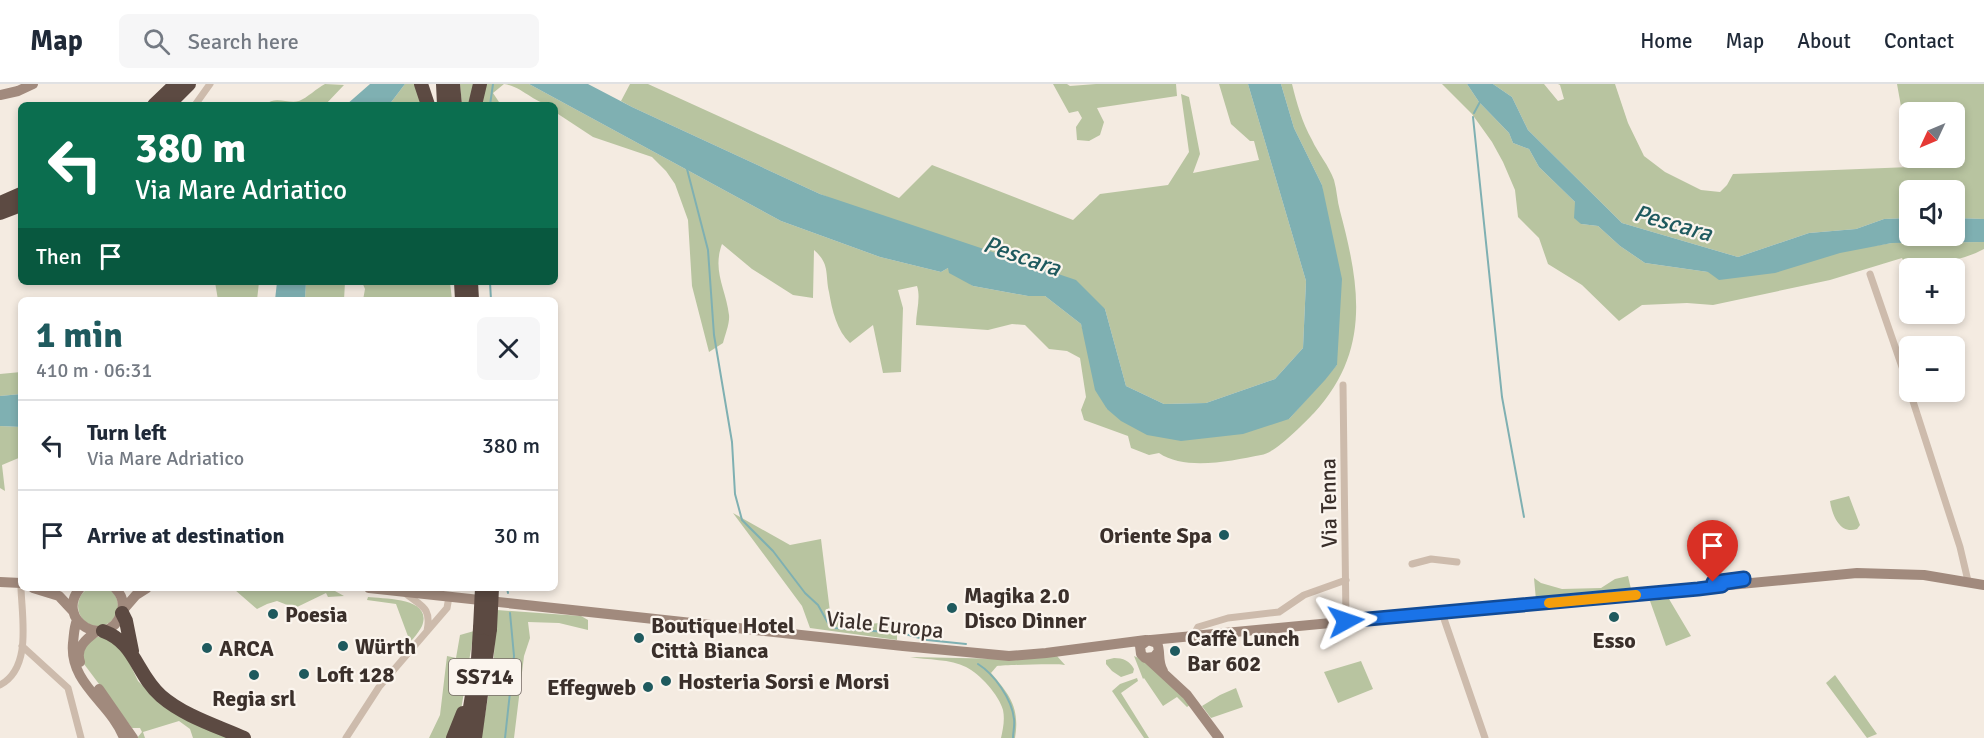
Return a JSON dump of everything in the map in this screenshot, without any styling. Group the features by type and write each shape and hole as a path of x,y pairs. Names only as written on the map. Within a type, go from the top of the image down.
{"highway":[{"path":"171,96 189,84"},
{"path":"421,84 427,102"},
{"path":"443,84 444,102"},
{"path":"453,84 454,102"},
{"path":"476,102 480,84"},
{"path":"0,203 18,195"},
{"path":"0,213 18,206"},
{"name":"SS714","path":"475,738 485,628 482,591"},
{"name":"SS714","path":"465,738 491,591"},
{"path":"122,611 132,653"},
{"path":"100,631 120,639 132,653 147,680 167,700 244,738"},
{"path":"453,738 460,725 466,699 473,690"}],"main road":[{"path":"0,95 18,91 33,84"},
{"path":"1698,589 1759,577 1769,582 1857,573 1924,575 1984,585"},
{"path":"1698,589 1713,582 1745,581"},
{"path":"0,582 18,583"},
{"name":"Viale Europa","path":"394,591 1009,656 1046,654 1148,640 1698,589"},
{"path":"43,591 59,596 83,627 100,631"},
{"path":"78,591 74,600 72,651 74,665 124,738"},
{"path":"117,591 122,598 122,611"},
{"path":"133,738 78,657 81,645 100,631 115,625 122,611 142,591"},
{"path":"1165,673 1159,664 1159,651 1156,643 1148,640 1140,648 1145,657 1154,657 1159,651 1164,643 1174,638"},
{"name":"Viale Europa","path":"1112,645 1145,657 1165,673 1191,700 1220,738"}],"street":[{"path":"197,102 210,84"},
{"path":"1870,274 1899,359"},
{"name":"Via Tenna","path":"1343,385 1346,621"},
{"path":"1914,402 1960,547 1968,581"},
{"path":"1412,564 1431,559 1457,562"},
{"path":"1193,636 1198,627 1211,622 1280,611 1304,595 1346,580"},
{"path":"0,685 6,682 16,670 22,646 21,591"},
{"path":"403,592 425,608 429,618 427,632"},
{"path":"346,738 379,687 447,608 449,597"},
{"path":"1442,613 1485,738"},
{"path":"22,646 68,688 81,738"}],"green space":[{"path":"325,84 344,85 328,102 295,102"},
{"path":"405,84 417,84 423,102 391,102"},
{"path":"460,84 504,84 493,93 499,102 462,102"},
{"path":"504,84 529,84 781,221 880,257 941,272 948,268 973,286 1028,296 1045,296 1081,324 1107,409 1289,419 1337,365 1322,185 1294,128 1281,84 1292,84 1305,126 1334,180 1356,292 1353,342 1345,366 1332,390 1314,413 1289,437 1274,449 1261,455 1208,463 1182,462 1159,453 1149,455 1131,448 1128,436 1084,420 1081,410 1086,397 1080,358 1067,351 1049,349 1025,325 1012,324 988,330 916,325 917,286 898,290 903,308 901,372 883,373 873,325 850,343 845,338 832,306 825,264 814,250 813,298 793,295 752,269 722,244 718,263 729,322 723,343 709,352 692,286 688,220 675,184 666,171 652,157 593,137 558,114 558,102 541,102"},
{"path":"630,84 648,84 899,198 932,165 1073,220 1100,194 1168,185 1189,152 1181,94 1189,97 1200,154 1193,173 1259,160 1254,141 1250,141 1231,124 1219,84 1248,84 1306,281 1303,348 1275,379 1206,403 1164,404 1126,386 1105,309 820,194 632,107 621,101"},
{"path":"1053,84 1070,86 1176,84 1177,96 1097,108 1104,122 1100,135 1089,141 1077,140 1076,127 1082,118 1078,111 1069,113"},
{"path":"1442,84 1467,84 1479,102 1509,133 1513,143 1529,149 1539,167 1575,202 1581,224 1598,226 1620,246 1645,263 1708,272 1892,243 1899,243 1899,246 1965,246 1965,242 1984,242 1984,249 1962,258 1899,258 1830,280 1713,305 1687,303 1642,305 1619,321 1582,285 1548,264 1539,238 1518,217 1515,190 1503,162 1472,114"},
{"path":"1493,84 1544,84 1558,101 1564,99 1558,84 1615,84 1628,123 1644,156 1665,172 1701,190 1720,192 1733,174 1899,167 1965,168 1965,102 1900,102 1897,84 1984,84 1984,219 1965,218 1965,180 1899,180 1899,218 1884,219 1856,229 1809,233 1738,257 1622,223 1528,130 1512,97"},
{"path":"277,100 295,102 269,102"},
{"path":"216,285 259,285 257,297 218,297"},
{"path":"306,285 345,285 344,297 305,297"},
{"path":"363,285 450,285 452,297 364,297"},
{"path":"18,372 18,394 0,396 0,374"},
{"path":"0,426 18,427 18,458 2,465 5,491 0,488"},
{"path":"1849,496 1860,525 1857,529 1851,530 1838,523 1830,501"},
{"path":"733,513 790,545 821,539 831,620 870,624 897,621 897,640 810,628 802,606"},
{"path":"1628,576 1631,589 1536,600 1534,578 1541,583 1562,589 1601,588 1615,579"},
{"path":"86,591 110,591 118,606 116,614 106,624 98,626 90,624 80,614 78,606"},
{"path":"236,591 335,591 344,596 328,597 326,593 295,608 277,601 257,609"},
{"path":"368,597 405,601 420,610 423,617 422,626 404,649 409,639 396,604 367,600"},
{"path":"1669,599 1691,636 1666,646 1650,601"},
{"path":"497,610 581,616 588,620 588,630 559,623 528,622 530,638 524,656 514,738 481,738 493,668"},
{"path":"474,631 461,710 447,738 429,738 440,715 447,656 456,658 460,635"},
{"path":"97,637 121,645 138,681 154,697 229,738 193,738 190,729 179,721 143,732 145,738 137,738 142,732 140,728 132,728 84,664 83,647"},
{"path":"1057,656 1065,665 997,666 991,673 1008,695 1015,710 1015,738 1001,738 1004,717 1001,704 988,685 977,675 953,662 910,657 1007,659"},
{"path":"1134,656 1143,660 1191,704 1187,707 1177,697 1163,706 1143,679"},
{"path":"1114,658 1128,662 1134,669 1133,673 1121,677 1112,671 1106,664 1106,660"},
{"path":"1361,661 1373,689 1338,703 1324,672"},
{"path":"1835,675 1877,734 1867,738 1826,683"},
{"path":"1137,678 1138,681 1121,693 1149,738 1144,738 1112,691 1120,684"},
{"path":"1236,688 1243,707 1211,718 1202,706"}],"water":[{"path":"370,84 405,84 391,102 349,102"},
{"path":"529,84 588,84 632,107 820,194 1076,280 1105,309 1126,386 1164,404 1206,403 1275,379 1303,348 1306,281 1248,84 1281,84 1294,128 1322,185 1342,279 1337,365 1289,419 1243,434 1181,441 1147,435 1121,421 1107,409 1095,390 1081,324 1045,296 1028,296 973,286 949,273 948,268 941,272 880,257 781,221"},
{"name":"Pescara","path":"1467,84 1493,84 1512,97 1528,130 1622,223 1738,257 1809,233 1856,229 1884,219 1899,218 1899,243 1840,253 1775,273 1719,280 1708,272 1645,263 1620,246 1598,226 1581,224 1574,218 1575,202 1539,167 1529,149 1513,143 1509,133 1479,102"},
{"name":"Pescara","path":"1965,218 1984,219 1984,242 1965,242"},
{"path":"277,285 306,285 305,297 275,297"},
{"path":"18,394 18,427 0,426 0,396"}],"waterway":[{"path":"490,102 493,84"},
{"path":"1474,113 1481,100"},
{"path":"1473,117 1502,397 1524,517"},
{"path":"687,169 708,250 714,335 732,442 735,494 742,520 773,551 805,593 818,605 828,623 835,628 899,633"},
{"path":"490,285 491,297"},
{"path":"505,738 514,656 510,613"},
{"path":"905,634 927,640 966,644"},
{"path":"978,664 996,681 1010,703 1014,721 1013,738"}],"slow traffic":[{"path":"1549,603 1636,595"}],"place":[{"name":"Oriente Spa","path":"1224,535"},
{"name":"Magika 2.0 Disco Dinner","path":"952,608"},
{"name":"Poesia","path":"273,614"},
{"name":"Esso","path":"1614,617"},
{"name":"Boutique Hotel Città Bianca","path":"639,638"},
{"name":"Würth","path":"343,646"},
{"name":"ARCA","path":"207,648"},
{"name":"Caffè Lunch Bar 602","path":"1175,651"},
{"name":"Loft 128","path":"304,674"},
{"name":"Regia srl","path":"254,675"},
{"name":"Hosteria Sorsi e Morsi","path":"666,681"},
{"name":"Effegweb","path":"648,687"}],"route":[{"path":"1346,621 1698,589 1743,581 1744,578 1713,582"}]}
